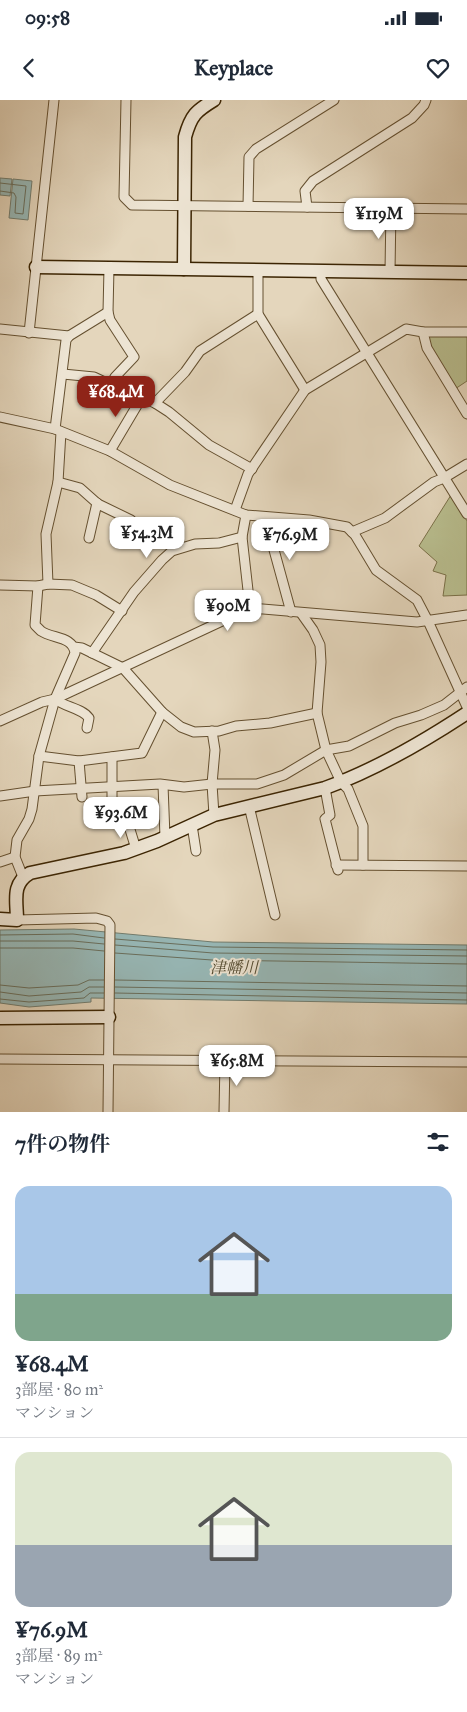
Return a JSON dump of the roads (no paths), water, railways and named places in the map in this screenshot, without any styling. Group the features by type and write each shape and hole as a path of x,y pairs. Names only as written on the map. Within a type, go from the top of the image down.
{"street":[{"path":"29,333 54,100"},
{"path":"126,100 124,198 132,205 467,209"},
{"path":"184,269 185,137 189,121 199,109 214,100"},
{"path":"248,206 249,157 256,149 334,100"},
{"path":"307,207 305,191 313,181 412,118 426,100"},
{"path":"390,272 391,208"},
{"path":"36,266 467,273"},
{"path":"109,268 108,312 110,320 134,357 114,377 111,385"},
{"path":"258,270 258,314 305,390"},
{"path":"321,271 322,279 467,514"},
{"path":"48,584 46,534 58,482 58,430 66,340 69,336 108,312"},
{"path":"156,403 186,372 200,351 258,314"},
{"path":"235,510 248,474 305,390 406,329 423,332 467,332"},
{"path":"0,330 69,336"},
{"path":"423,332 427,348 467,414"},
{"path":"62,374 94,377 156,403 208,445 252,469"},
{"path":"110,451 142,397"},
{"path":"0,417 58,430 110,451 170,485 246,515 309,520 347,528 355,535 376,570 417,600 464,690 467,707"},
{"path":"352,532 385,518 434,482 467,464"},
{"path":"58,482 80,488 97,503 131,520"},
{"path":"89,538 97,503"},
{"path":"246,515 242,537 250,608"},
{"path":"265,517 296,612 313,630 320,645 321,662 317,713 326,750 341,782 348,789 363,826 363,865"},
{"path":"92,653 134,592 162,560 172,552 195,544 219,543 242,537"},
{"path":"0,585 38,586 48,584 72,586 96,595 122,611"},
{"path":"38,586 35,625 42,632 68,642 74,647 82,648 123,668 162,712 181,727 194,732 219,731 236,726 270,723 317,713"},
{"path":"0,722 123,668 250,608 417,622 467,615"},
{"path":"23,877 14,857 17,840 29,819 35,791 39,756 54,699 75,653 74,647"},
{"path":"0,796 35,791 82,793 113,787 162,784 184,787 212,784 257,784 284,774 326,750 350,746 395,723 444,705 464,690"},
{"path":"54,699 61,704 86,714 89,718 87,728"},
{"path":"39,756 80,761 142,753 162,712"},
{"path":"17,920 17,888 23,877 30,873 124,853 166,837 214,815 325,788 380,764 441,730 467,713"},
{"path":"212,731 215,750 212,784 214,815"},
{"path":"112,757 112,801"},
{"path":"80,761 82,793"},
{"path":"162,784 166,837"},
{"path":"325,788 330,815 325,819 337,868 363,865 467,866"},
{"path":"248,806 275,915"},
{"path":"128,823 136,849"},
{"path":"192,826 196,851"},
{"path":"0,862 14,857"},
{"path":"0,919 96,918 107,921 111,930 108,1112"},
{"path":"0,1018 109,1016"},
{"path":"0,1059 467,1062"},
{"path":"224,1112 225,1061"}],"water":[{"path":"0,178 12,179 10,196 0,195"},
{"path":"13,179 32,181 28,220 9,218"},
{"name":"津幡川","path":"74,929 213,942 467,945 467,1004 91,998 91,1002 29,1007 0,1003 0,930"}]}
